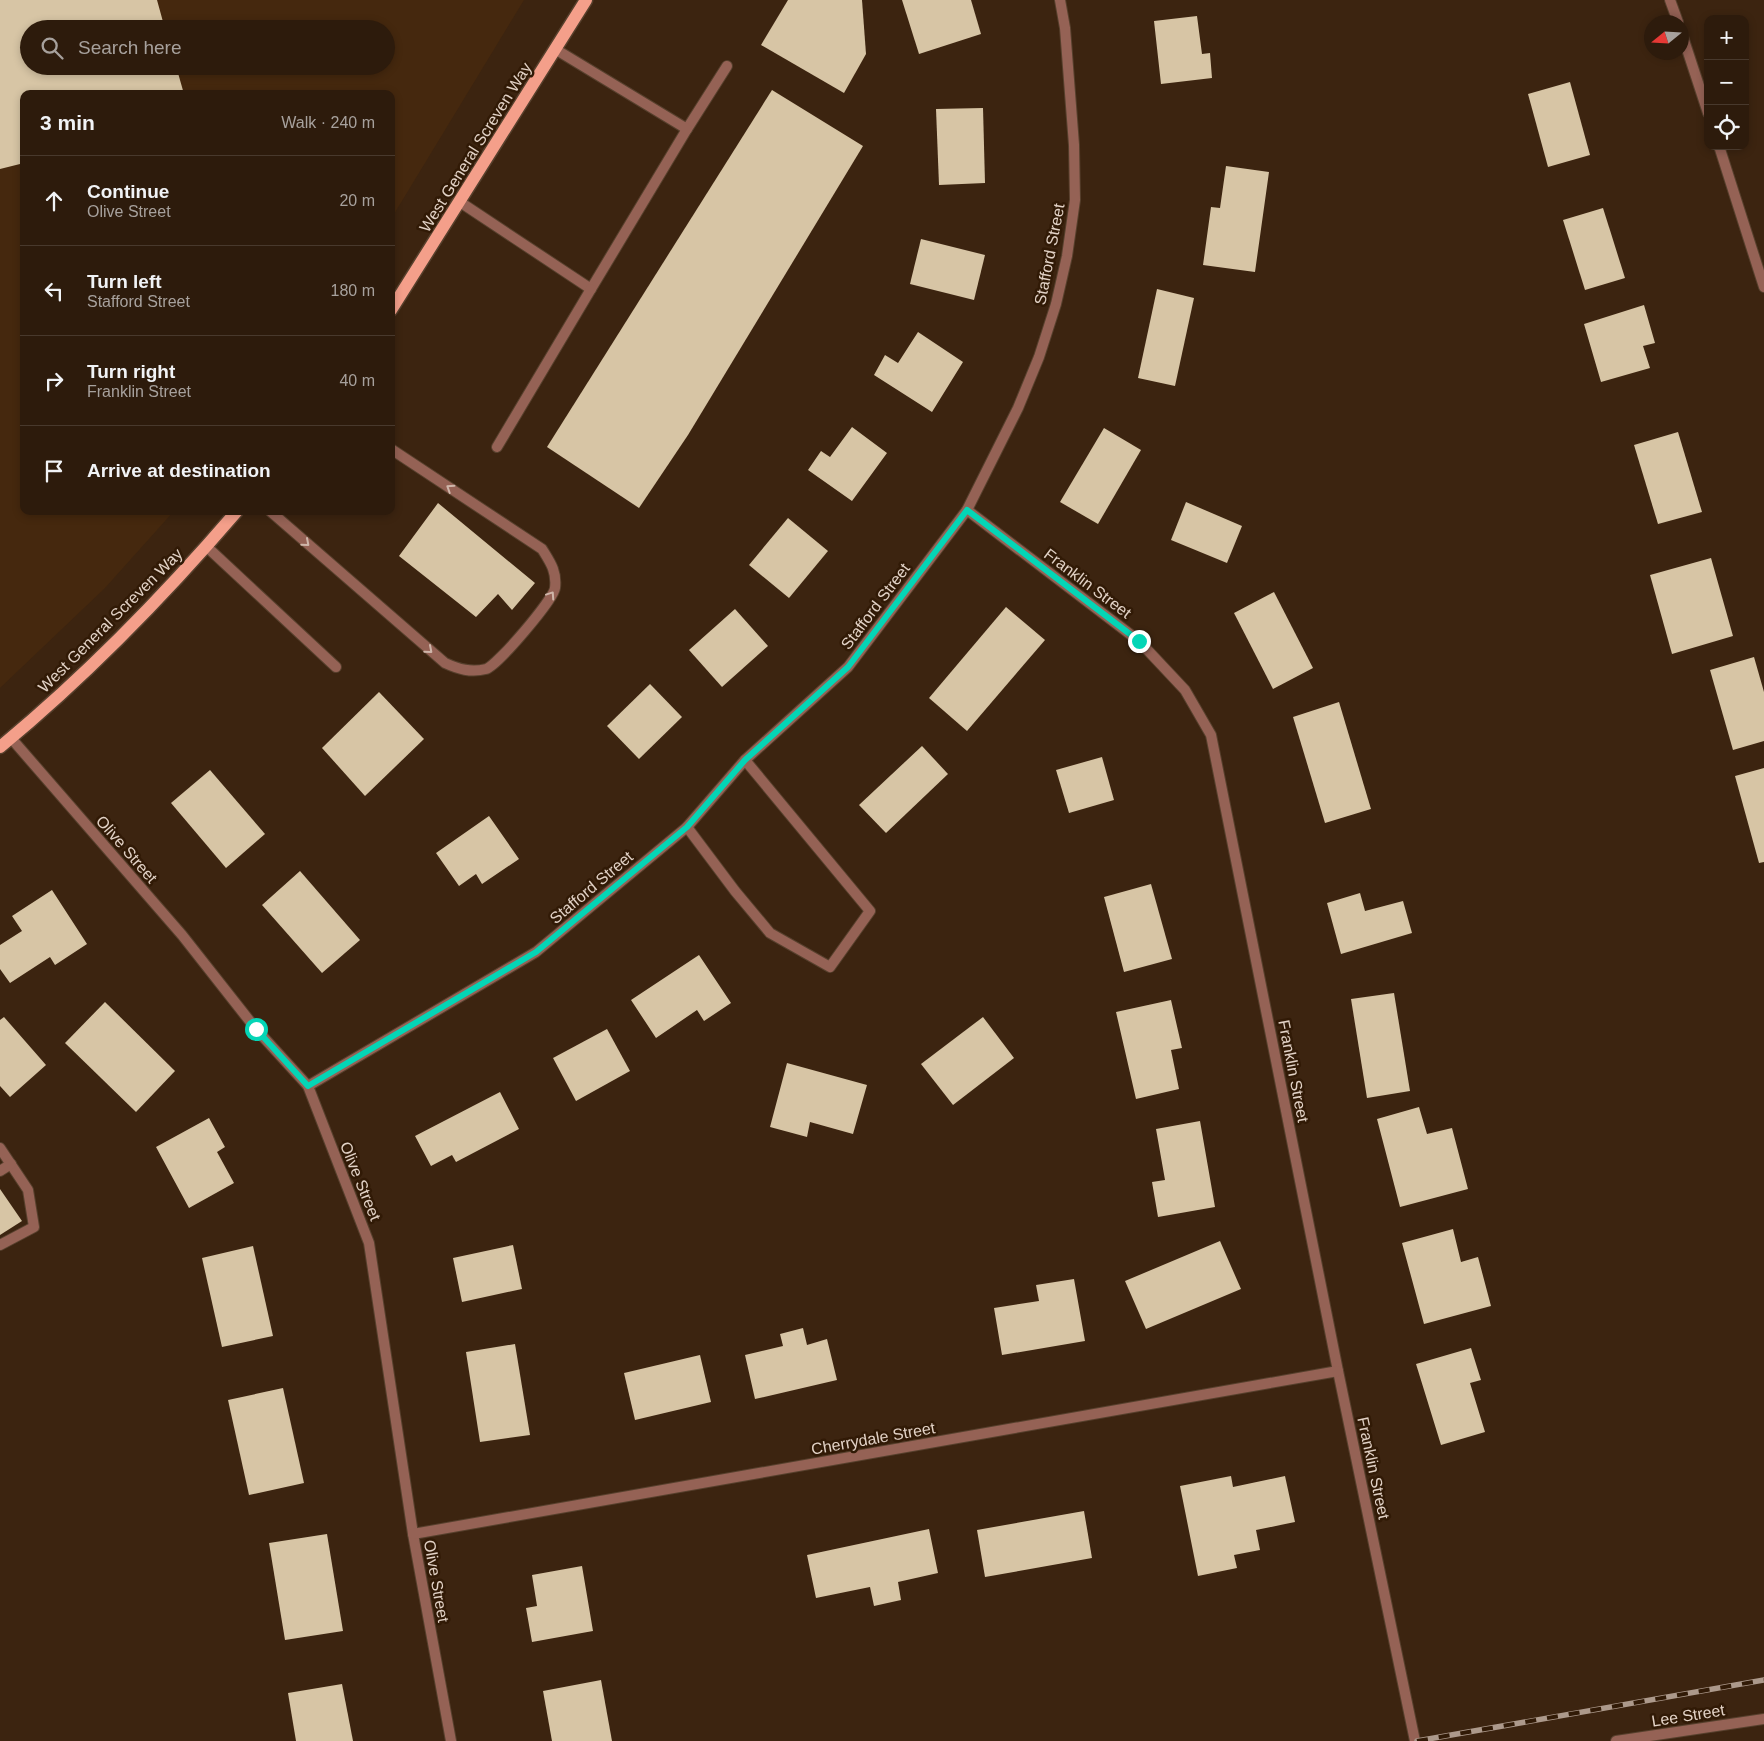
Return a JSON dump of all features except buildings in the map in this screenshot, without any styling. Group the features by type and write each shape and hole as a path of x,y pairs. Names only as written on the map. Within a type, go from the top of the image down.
{"main road":[{"name":"West General Screven Way","path":"395,304 586,0"},
{"name":"West General Screven Way","path":"0,747 92,665 155,603 234,515"}],"street":[{"name":"Stafford Street","path":"308,1086 536,952 687,827 745,760 848,667 967,510 1018,408 1039,358 1056,304 1067,256 1075,200 1074,145 1060,0"},
{"path":"1670,0 1675,15"},
{"path":"555,49 686,129"},
{"path":"1689,55 1705,105"},
{"path":"497,447 686,129 727,66"},
{"path":"1720,150 1764,287"},
{"path":"460,202 591,289"},
{"path":"275,515 445,663 463,671 488,669 520,638 555,590 554,568 542,549 395,452"},
{"name":"Franklin Street","path":"967,510 1139,641 1185,690 1211,735 1338,1371 1416,1741"},
{"path":"206,547 336,667"},
{"name":"Olive Street","path":"10,738 182,935 256,1029 308,1086 370,1242 413,1534 451,1741"},
{"path":"687,827 735,891 770,933 830,967 870,911 745,760"},
{"path":"0,1148 28,1190 34,1227 0,1245"},
{"path":"0,1171 11,1164"},
{"name":"Cherrydale Street","path":"413,1534 1338,1371"},
{"name":"Lee Street","path":"1616,1741 1764,1719"}],"shaded area":[{"path":"0,0 524,0 395,212 395,90 20,90 20,515 170,515 105,588 0,688"}],"railway":[{"path":"1417,1741 1764,1680"}],"route":[{"path":"256,1029 308,1086 536,952 687,827 745,760 848,667 967,510 1139,641"}]}
